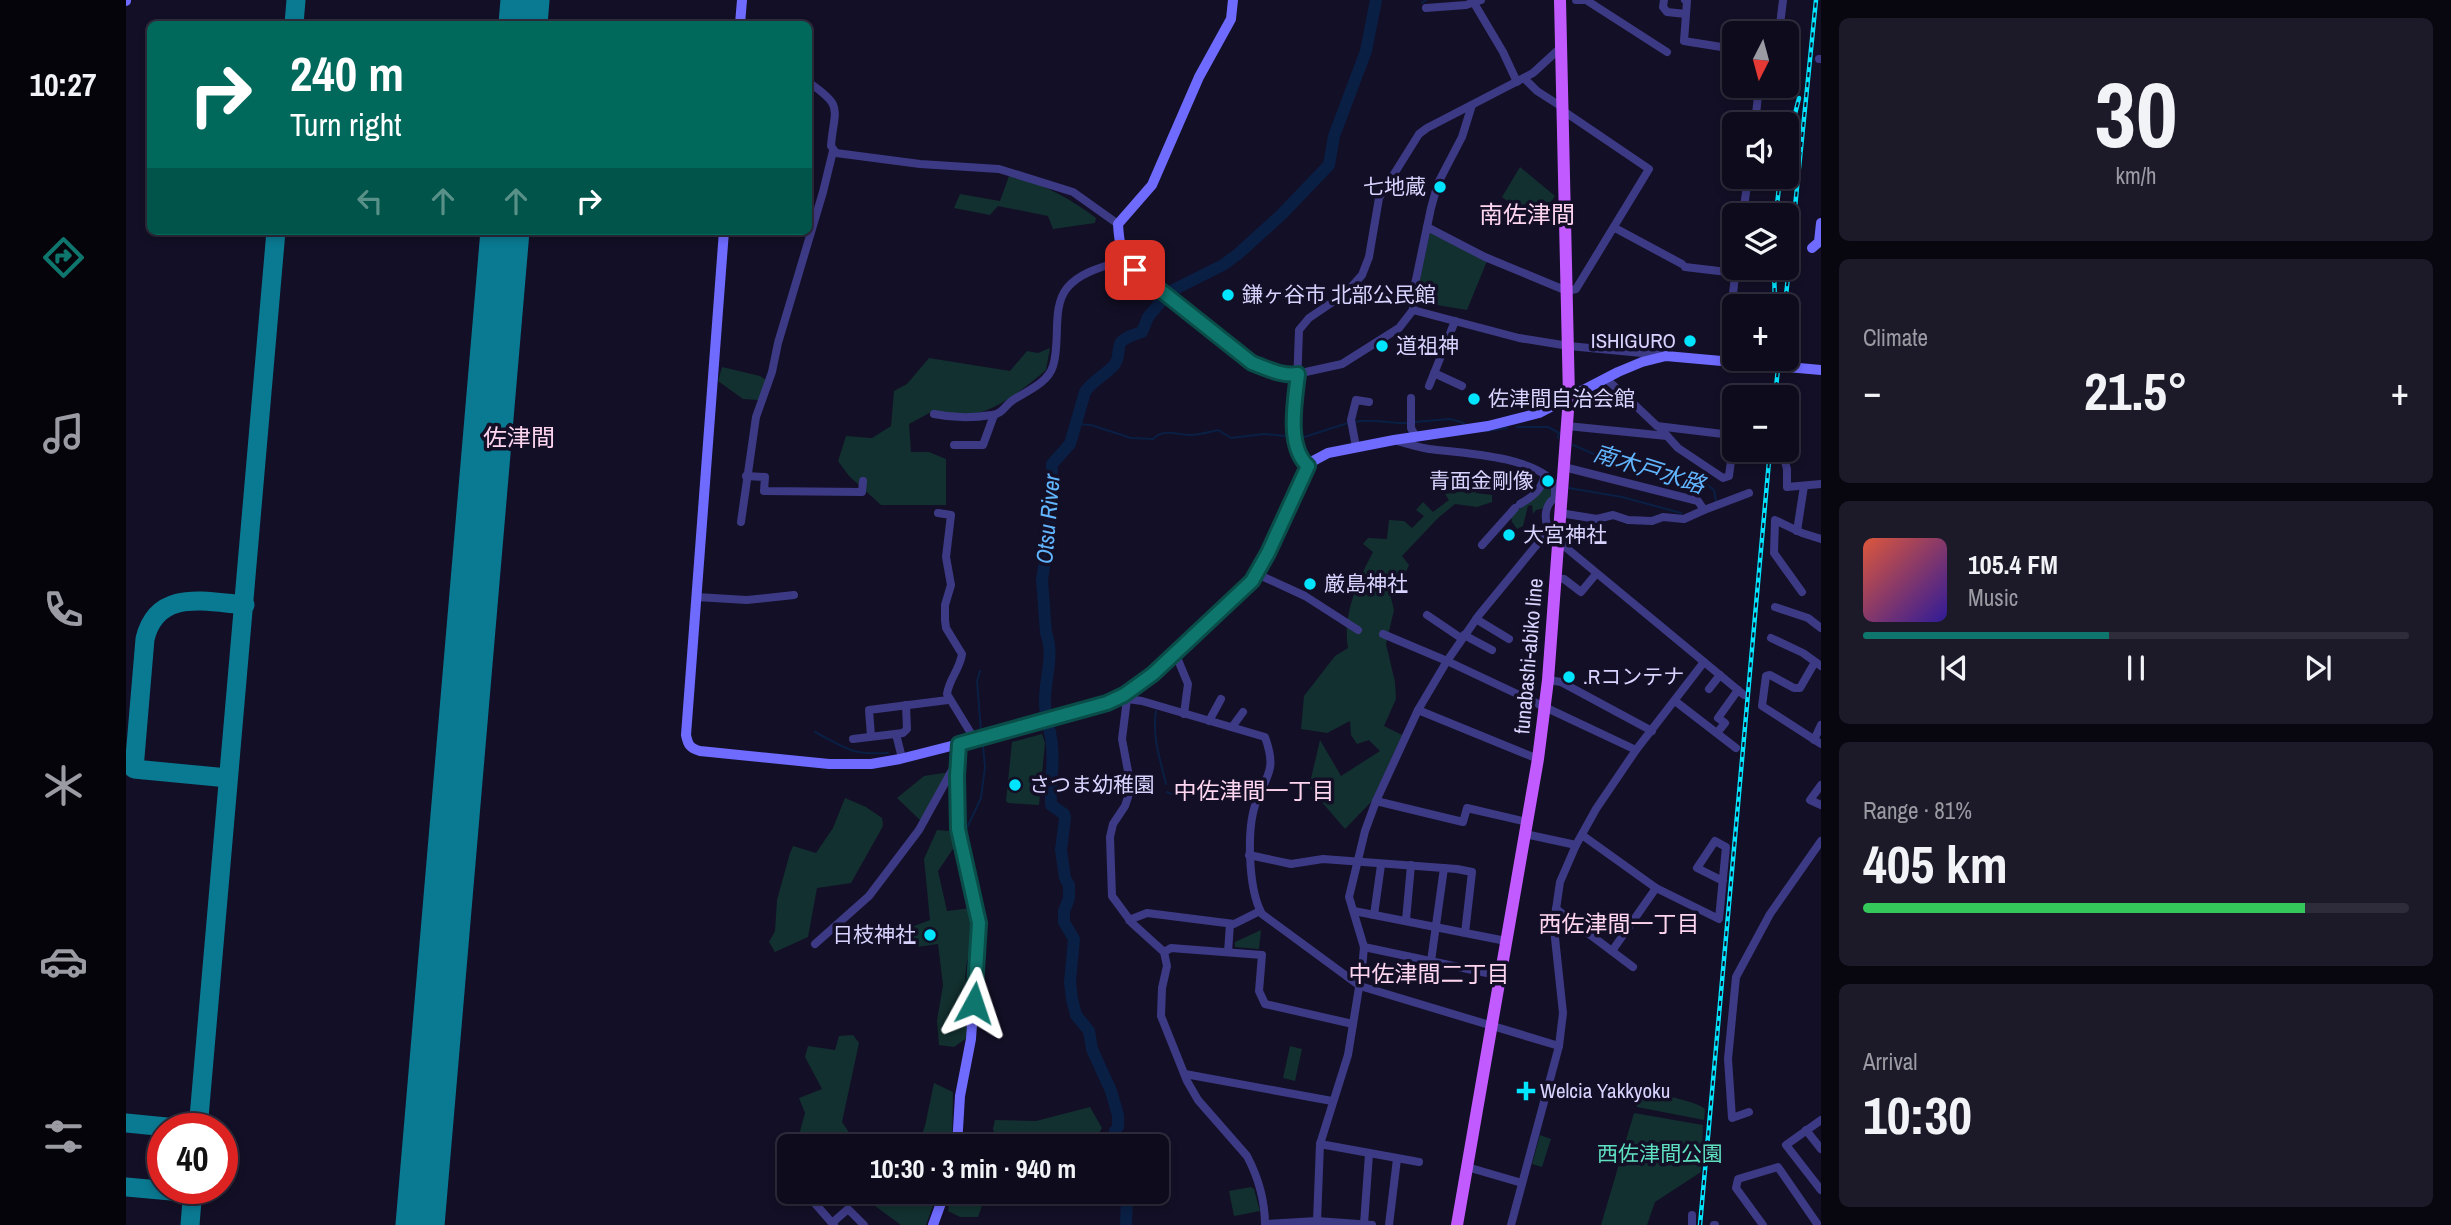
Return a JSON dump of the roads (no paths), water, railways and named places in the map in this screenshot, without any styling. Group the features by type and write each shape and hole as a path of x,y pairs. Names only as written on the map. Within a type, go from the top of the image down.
{"main road":[{"name":"funabashi-abiko line","path":"1458,1225 1546,708 1556,578 1556,535 1569,397 1560,0"}],"street":[{"path":"740,21 742,0"},
{"path":"1118,224 1152,185 1199,77 1231,19 1233,0"},
{"path":"1576,0 1586,0 1667,52"},
{"path":"1664,0 1663,7 1667,12 1686,14"},
{"path":"1685,0 1684,41 1722,47"},
{"path":"1780,21 1783,0"},
{"path":"1426,8 1477,2 1520,80 1649,169 1576,289 1567,291 1485,257 1427,228"},
{"path":"1308,466 1301,459 1295,437 1299,330 1309,318 1355,285 1362,275 1369,257 1379,198 1408,149 1427,128 1520,80 1561,50"},
{"path":"812,85 826,94 836,113 833,151 812,229"},
{"path":"833,151 920,164 999,169 1073,192 1118,224 1125,260 1160,291 1252,363 1273,372 1292,375 1342,364 1399,328 1413,310 1414,289 1438,183 1462,137 1472,105"},
{"path":"1812,248 1819,243 1821,223"},
{"path":"1615,228 1683,266 1722,269"},
{"path":"724,235 686,735 691,749 700,751 829,764 871,764 975,740 1126,697 1176,655 1230,604 1257,574 1308,466 1328,453 1514,421 1539,414 1642,362 1666,356"},
{"path":"741,522 756,417 772,372 810,235"},
{"path":"934,414 951,418 994,415 1004,411 1011,401 1027,393 1050,375 1054,364 1061,299 1068,287 1079,277 1125,260"},
{"path":"1413,310 1493,332 1569,346 1722,360"},
{"path":"1429,386 1455,321"},
{"path":"1799,368 1821,370"},
{"path":"1434,373 1462,386"},
{"path":"1606,379 1678,448 1723,478 1729,476 1734,438 1731,435 1657,426"},
{"path":"1411,398 1411,422 1416,437"},
{"path":"1356,447 1352,423 1356,400 1369,402"},
{"path":"954,445 983,445 994,415"},
{"path":"1567,426 1667,436"},
{"path":"1394,440 1430,449 1477,453 1532,468 1555,484 1555,495 1549,502 1545,517 1547,527 1632,610 1704,662 1741,693 1718,718 1725,723 1717,733"},
{"path":"1785,462 1787,487 1821,484"},
{"path":"1564,467 1698,501 1704,510"},
{"path":"1482,545 1518,506 1534,496 1545,475"},
{"path":"746,476 765,477 764,491 862,492 863,481"},
{"path":"1797,531 1804,486"},
{"path":"1560,513 1597,519 1613,515 1628,520 1652,521 1663,517 1684,519 1748,494"},
{"path":"938,513 951,515 946,557 951,585 945,605 945,620 946,628 962,654 961,665 948,685 948,699 975,740"},
{"path":"1802,592 1774,553 1776,520 1821,539"},
{"path":"1317,1221 1320,1144 1348,1055 1360,986 1363,947 1349,897 1365,831 1418,710 1447,661 1476,619 1544,536 1556,535"},
{"path":"1257,574 1305,596 1358,630"},
{"path":"1556,578 1564,579 1581,592 1596,574"},
{"path":"696,597 747,600 794,595"},
{"path":"1775,607 1808,618 1821,628"},
{"path":"1427,615 1463,637 1492,650"},
{"path":"1476,619 1509,639"},
{"path":"1382,634 1447,661 1636,750"},
{"path":"1771,638 1803,653 1818,664 1800,688 1794,688 1770,675 1766,676 1762,706 1817,742 1821,725"},
{"path":"1176,655 1188,684 1184,715"},
{"path":"1511,1225 1559,1046 1563,1013 1555,938 1560,882 1576,845 1596,810 1636,750 1704,662"},
{"path":"1709,690 1720,676"},
{"path":"1548,680 1561,682 1652,731"},
{"path":"1126,697 1184,715 1268,735 1270,769 1267,781 1256,800 1250,855 1261,911 1360,986 1559,1046"},
{"path":"1126,697 1122,739 1129,794 1125,806 1113,824 1110,838 1111,890 1112,896 1129,919 1164,952 1167,966 1162,988 1161,1016 1185,1074 1198,1100 1247,1156 1259,1189 1266,1224 1317,1221 1372,1225"},
{"path":"871,736 869,710 948,699"},
{"path":"1209,721 1221,699"},
{"path":"1675,701 1736,748"},
{"path":"853,739 903,733 907,729 906,705"},
{"path":"1418,710 1538,759"},
{"path":"1232,727 1243,712"},
{"path":"896,734 902,758"},
{"path":"958,1134 960,1096 971,1039 979,923 958,829 959,744"},
{"path":"815,944 875,888 919,830 959,757"},
{"path":"1821,785 1810,800 1821,805"},
{"path":"1376,801 1463,822 1467,808 1576,845"},
{"path":"1582,835 1656,888 1719,919 1723,881 1726,847 1715,841 1697,868 1723,881"},
{"path":"1749,1112 1732,1118 1728,1059 1736,977 1770,915 1821,841"},
{"path":"1250,855 1291,864 1323,859 1472,872 1465,933"},
{"path":"1374,915 1381,865"},
{"path":"1406,920 1411,865"},
{"path":"1431,961 1444,868"},
{"path":"1612,951 1656,888"},
{"path":"1556,909 1633,967"},
{"path":"1129,919 1147,913 1234,924 1261,911"},
{"path":"1353,911 1506,940"},
{"path":"1228,951 1230,924"},
{"path":"1363,947 1501,976"},
{"path":"1164,952 1171,948 1262,955 1259,991 1265,1004 1353,1024"},
{"path":"1185,1074 1332,1101"},
{"path":"1821,1120 1786,1145 1821,1190"},
{"path":"1806,1130 1821,1149"},
{"path":"1320,1144 1419,1162"},
{"path":"1364,1224 1369,1154"},
{"path":"1389,1225 1397,1159"},
{"path":"1467,1167 1522,1183"},
{"path":"1763,1225 1736,1188 1738,1179 1778,1167 1818,1225"},
{"path":"816,1204 833,1224 848,1209 864,1225"},
{"path":"933,1225 941,1204"},
{"path":"1692,1215 1692,1225"}],"waterway":[{"name":"Otsu River","path":"1115,1134 1118,1127 1118,1115 1111,1091 1092,1049 1089,1031 1076,1015 1072,999 1070,982 1074,939 1064,922 1069,885 1065,878 1061,850 1065,818 1064,814 1051,805 1052,752 1045,703 1050,650 1042,580 1051,520 1052,464 1070,444 1085,392 1115,364 1121,342 1142,332 1148,317 1169,292 1223,265 1238,254 1281,215 1329,165 1334,136 1366,51 1376,0"},
{"path":"1422,3 1426,0"},
{"name":"南木戸水路","path":"1415,422 1450,419 1464,423"},
{"name":"南木戸水路","path":"1355,422 1407,423"},
{"name":"南木戸水路","path":"1301,438 1348,423"},
{"name":"南木戸水路","path":"1076,424 1091,425 1131,438 1153,439 1162,433 1193,435 1218,430 1231,438 1264,434 1286,436"},
{"name":"南木戸水路","path":"1517,427 1548,427 1559,433 1558,438"},
{"name":"南木戸水路","path":"1487,431 1507,428"},
{"name":"南木戸水路","path":"1573,445 1617,464 1636,467 1666,480 1703,482 1714,490 1716,501"},
{"path":"1569,488 1622,497 1681,513"},
{"path":"980,671 977,681 981,732"},
{"path":"1156,711 1156,739 1166,784"},
{"path":"815,732 850,750 888,753"},
{"path":"964,834 981,798 985,767 983,746"},
{"path":"1167,792 1171,794"},
{"path":"1178,796 1188,799"},
{"path":"971,861 979,894"},
{"path":"980,902 985,919"},
{"name":"Otsu River","path":"1126,1225 1127,1204"}],"railway":[{"path":"1786,294 1816,0"},
{"path":"1796,112 1799,98"},
{"path":"1777,203 1779,189"},
{"path":"1774,280 1775,294"},
{"path":"1776,385 1778,371"},
{"path":"1700,1225 1769,462"}],"place":[{"name":"七地蔵","path":"1440,187"},
{"name":"鎌ヶ谷市 北部公民館","path":"1228,295"},
{"name":"ISHIGURO","path":"1690,341"},
{"name":"道祖神","path":"1382,346"},
{"name":"佐津間自治会館","path":"1474,399"},
{"name":"青面金剛像","path":"1548,481"},
{"name":"大宮神社","path":"1509,535"},
{"name":"厳島神社","path":"1310,584"},
{"name":".Rコンテナ","path":"1569,677"},
{"name":"さつま幼稚園","path":"1015,785"},
{"name":"日枝神社","path":"930,935"},
{"name":"Welcia Yakkyoku","path":"1526,1091"}],"district":[{"name":"南佐津間","path":"1527,215"},
{"name":"佐津間","path":"519,438"},
{"name":"中佐津間一丁目","path":"1254,791"},
{"name":"西佐津間一丁目","path":"1619,924"},
{"name":"中佐津間二丁目","path":"1429,974"}],"park label":[{"name":"西佐津間公園","path":"1660,1154"}]}
